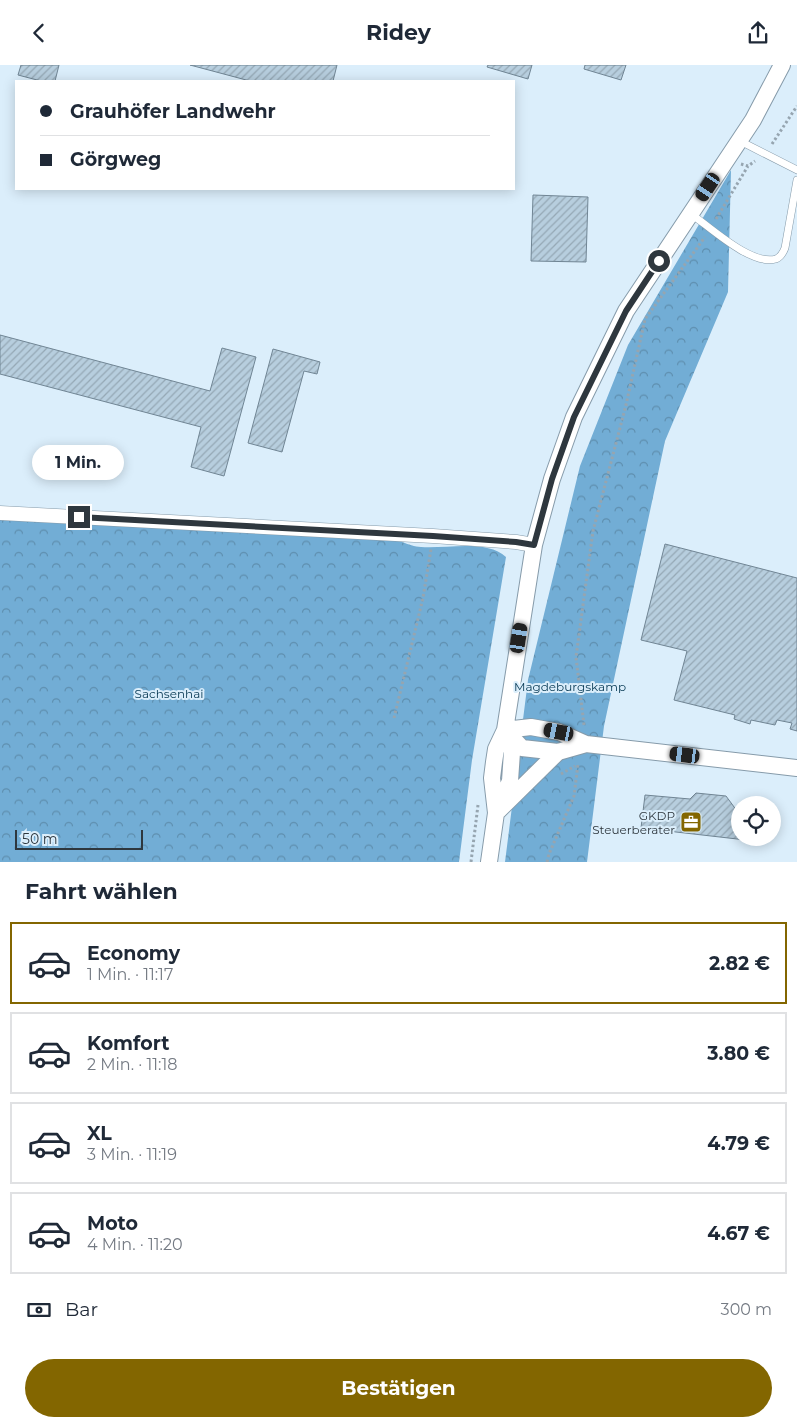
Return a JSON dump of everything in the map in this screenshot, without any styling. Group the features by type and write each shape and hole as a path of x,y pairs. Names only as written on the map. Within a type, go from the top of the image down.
{"street":[{"path":"490,862 496,813 492,778 494,762 496,749 505,730 534,545 552,479 574,417 626,311 740,141 782,65"},
{"path":"0,513 433,536 534,545"},
{"path":"505,730 531,727 559,732 586,744 797,768"},
{"path":"505,730 522,748 558,751 586,744"},
{"path":"496,813 558,751"}],"lane":[{"path":"740,141 797,170"},
{"path":"690,214 736,248 751,256 775,259 781,256 785,248 797,180"}],"path":[{"path":"586,744 576,657 593,531 626,405 645,319 704,239 748,166"},
{"path":"394,718 423,598 433,536"},
{"path":"547,862 574,796 578,764"}],"green space":[{"name":"Magdeburgskamp","path":"731,170 728,292 665,441 604,726 587,862 505,862 528,680 580,466 628,345"},
{"name":"Sachsenhai","path":"0,515 402,538 402,542 416,547 477,546 498,551 506,557 472,760 459,862 0,862"}],"building":[{"path":"21,65 59,65 55,80 37,80 18,75"},
{"path":"190,65 337,65 333,80 246,80"},
{"path":"488,65 532,65 528,79 487,67"},
{"path":"585,65 626,65 621,80 584,69"},
{"path":"533,195 588,197 586,262 531,261"},
{"path":"0,335 210,391 222,348 256,357 224,476 191,467 201,427 0,374"},
{"path":"273,349 320,362 317,374 304,371 282,452 248,443"},
{"path":"665,544 797,578 797,731 790,729 792,723 777,720 775,725 751,720 750,724 734,719 735,715 674,700 687,651 641,640"},
{"name":"GKDP Steuerberater","path":"696,793 726,796 731,803 731,838 641,828 645,795 690,799"}],"place":[{"name":"GKDP Steuerberater","path":"691,822"}],"route":[{"path":"79,517 433,536 534,545 552,479 574,417 626,311 659,261"}]}
